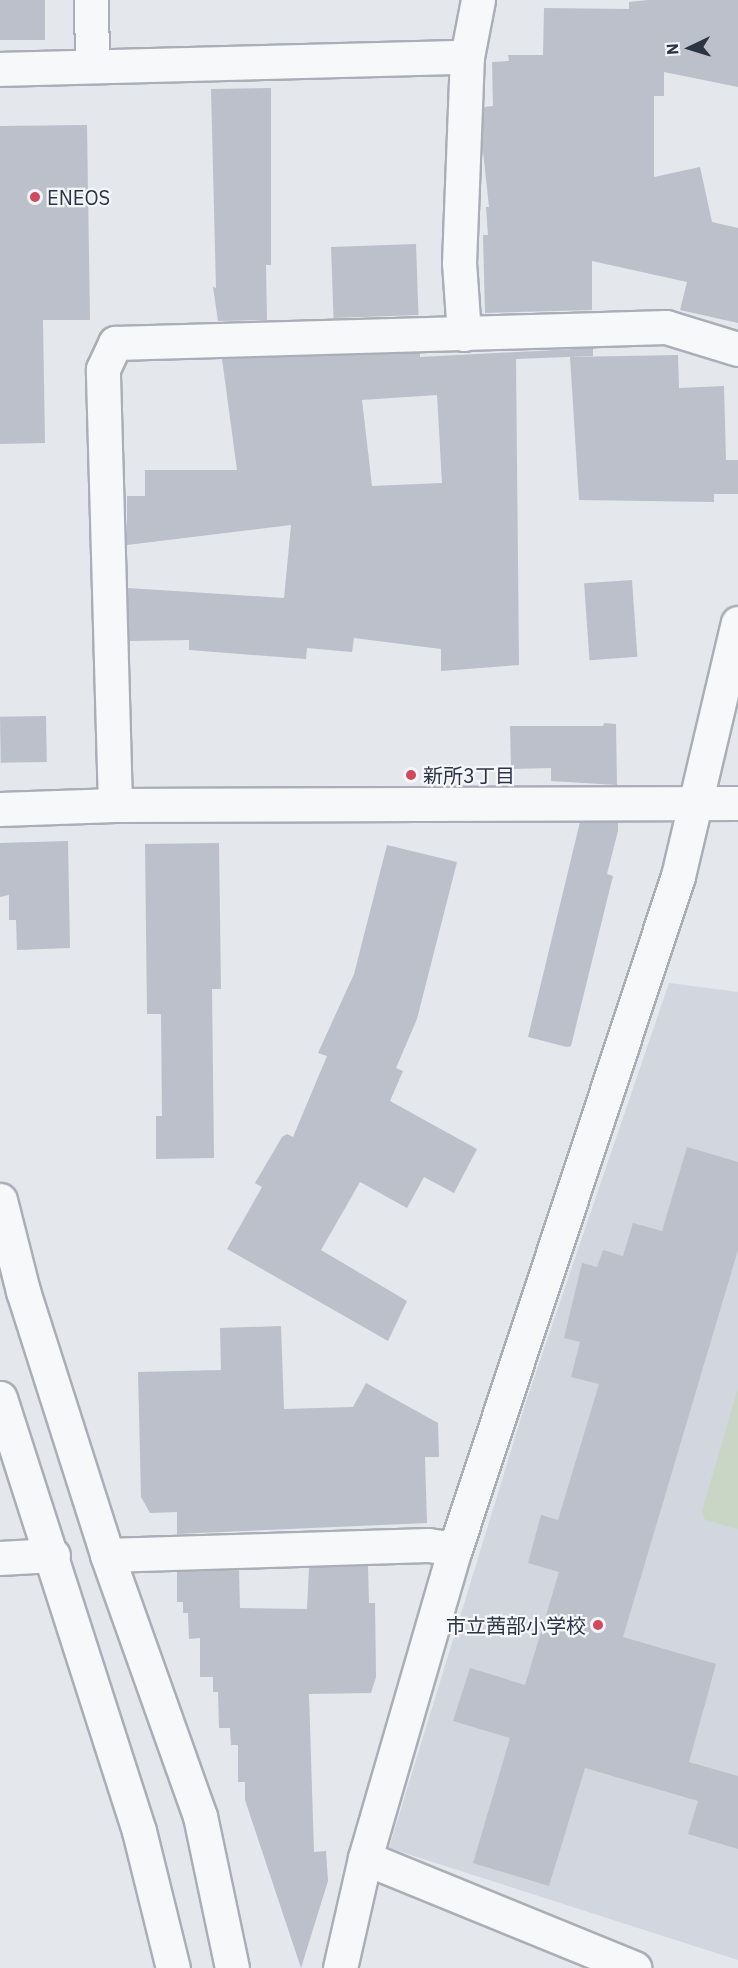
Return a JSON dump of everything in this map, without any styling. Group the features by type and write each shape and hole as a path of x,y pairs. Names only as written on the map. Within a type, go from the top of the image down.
{"street":[{"path":"91,0 92,66"},
{"path":"464,334 459,263 467,57 478,0"},
{"path":"0,69 467,57"},
{"path":"115,805 103,369 115,343 666,327 738,349"},
{"path":"339,1968 365,1858 454,1549 678,876 697,805 738,623"},
{"path":"0,809 115,805 697,805 738,803"},
{"path":"0,1200 23,1291 107,1555 200,1816 232,1968"},
{"path":"0,1398 53,1555 139,1831 172,1968"},
{"path":"107,1555 428,1545 454,1549"},
{"path":"0,1558 53,1555"},
{"path":"365,1858 634,1968"}],"shaded area":[{"name":"市立茜部小学校","path":"669,983 738,992 738,1960 389,1848 526,1402"}],"green space":[{"path":"738,1388 738,1529 705,1520 702,1511"}],"building":[{"path":"0,0 45,0 45,40 0,40"},
{"path":"738,0 738,87 664,72 664,96 654,96 654,177 700,167 712,222 738,228 738,323 680,310 687,282 592,261 592,310 485,313 483,235 488,235 486,207 489,207 482,142 484,107 493,106 492,62 509,61 508,55 543,55 544,8 629,9 629,2"},
{"path":"271,88 271,265 266,265 267,320 218,321 213,287 216,288 211,89"},
{"path":"87,125 90,320 43,320 45,443 0,444 0,126"},
{"path":"416,244 418,315 334,318 331,247"},
{"path":"593,348 593,356 516,359 519,665 441,671 441,649 354,638 352,652 307,648 306,659 189,650 189,640 129,641 128,588 284,598 291,525 127,545 127,496 145,496 145,470 237,470 222,359 420,353 420,357","holes":["437,395 442,483 372,486 362,400"]},
{"path":"678,355 679,388 724,386 726,460 738,460 738,494 714,494 714,502 579,500 570,357"},
{"path":"632,580 637,657 589,660 584,583"},
{"path":"46,716 47,762 1,763 0,717"},
{"path":"604,723 616,724 617,785 551,781 551,768 511,769 510,726 603,726"},
{"path":"580,822 618,822 618,831 607,874 613,876 571,1046 567,1047 528,1037"},
{"path":"68,841 70,948 17,950 16,920 9,920 9,895 0,897 0,843"},
{"path":"219,843 221,989 212,989 214,1158 156,1159 156,1116 162,1116 161,1014 147,1014 145,844"},
{"path":"387,845 457,862 417,1019 396,1068 403,1071 390,1101 477,1149 454,1193 424,1177 407,1208 360,1182 321,1250 407,1301 388,1341 227,1249 262,1187 255,1183 282,1137 287,1134 293,1137 327,1056 318,1053 354,974"},
{"path":"687,1147 738,1162 738,1250 623,1637 716,1664 689,1762 738,1776 738,1849 688,1834 698,1801 585,1768 549,1886 473,1863 510,1738 453,1721 470,1668 525,1685 559,1572 528,1563 541,1515 558,1520 599,1384 571,1377 580,1342 564,1338 582,1263 597,1267 603,1250 623,1256 633,1223 662,1231"},
{"path":"281,1326 284,1409 353,1407 366,1383 438,1423 439,1457 425,1457 427,1523 177,1534 177,1512 150,1513 141,1497 138,1372 221,1370 220,1328"},
{"path":"368,1566 369,1603 375,1603 376,1677 371,1693 309,1694 314,1852 326,1851 328,1881 301,1968 245,1800 245,1782 238,1782 238,1745 231,1745 230,1728 219,1728 218,1692 213,1692 213,1677 200,1677 200,1638 189,1639 188,1613 183,1613 183,1602 177,1602 177,1572 239,1570 240,1608 307,1609 309,1567"}],"place":[{"name":"ENEOS","path":"35,197"},
{"name":"新所3丁目","path":"411,775"},
{"name":"市立茜部小学校","path":"598,1625"}]}
